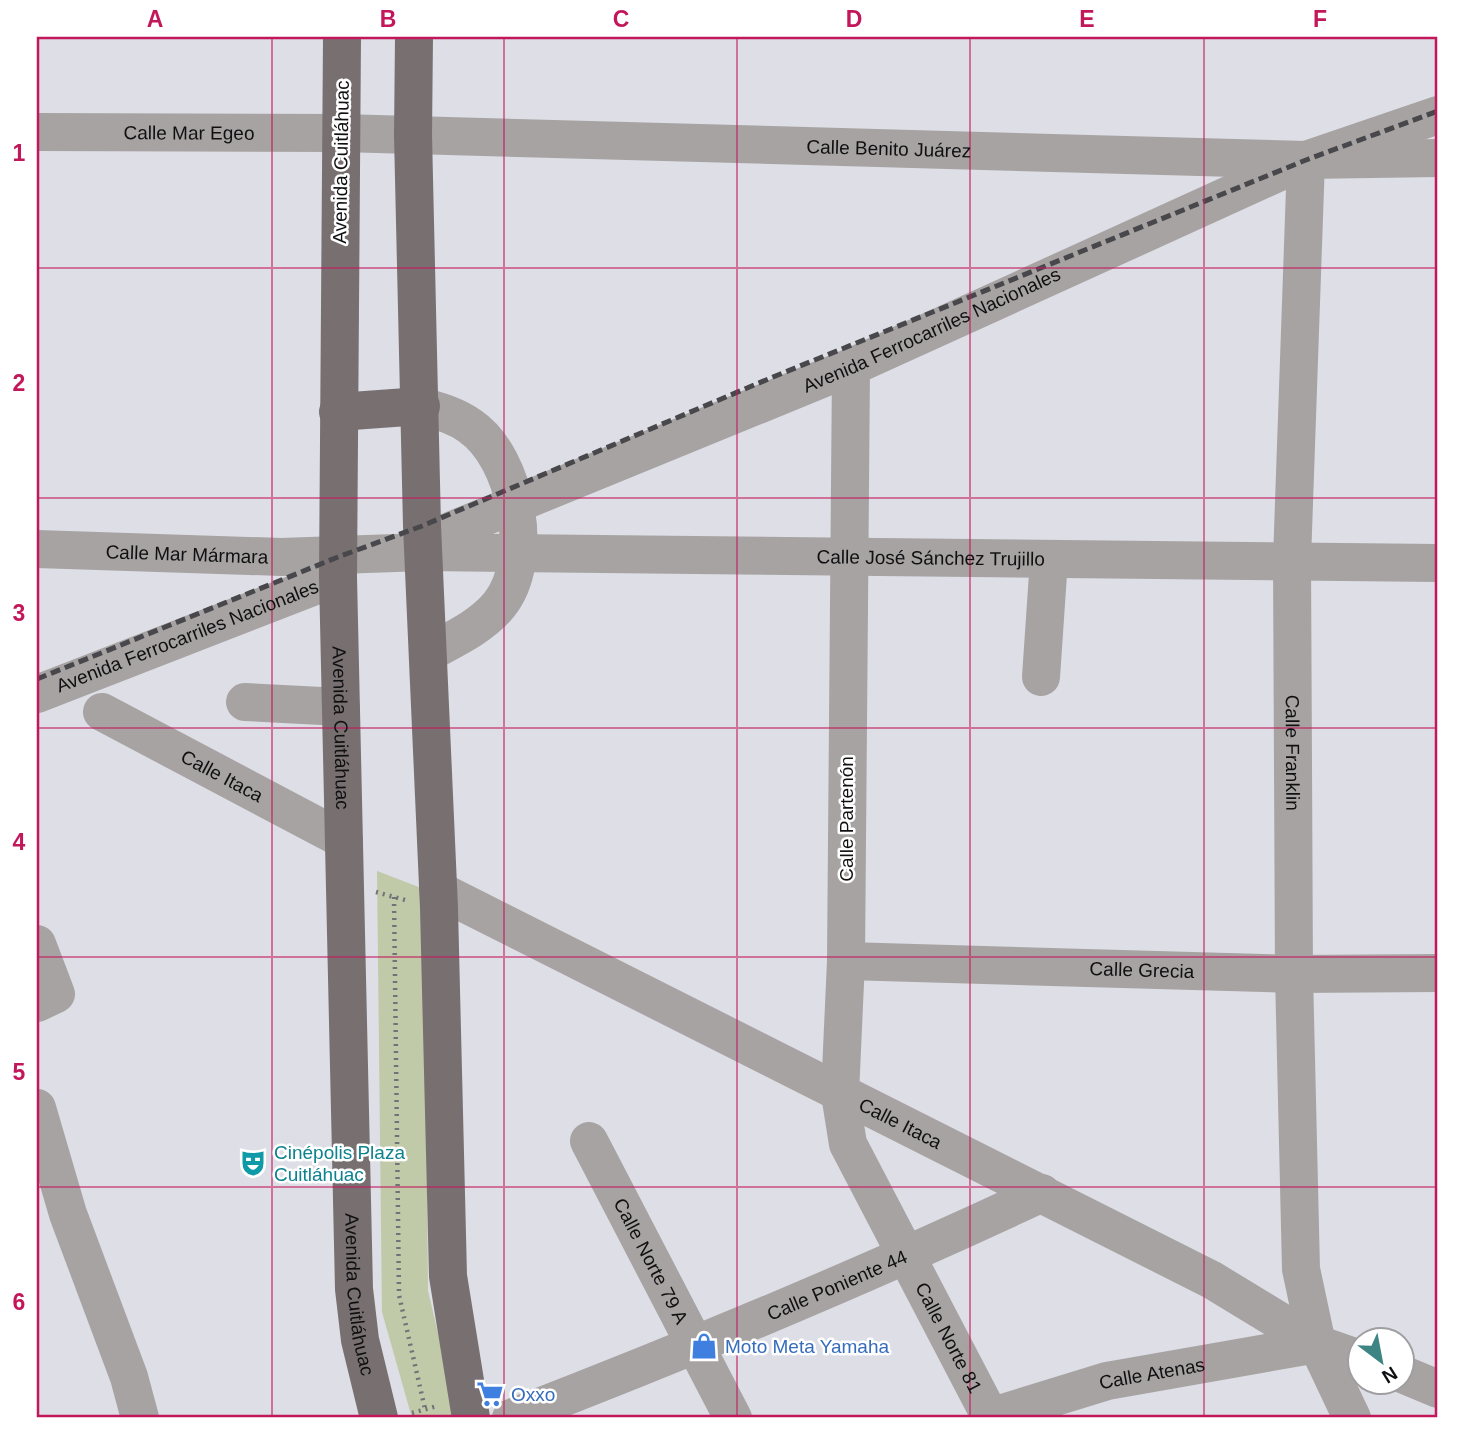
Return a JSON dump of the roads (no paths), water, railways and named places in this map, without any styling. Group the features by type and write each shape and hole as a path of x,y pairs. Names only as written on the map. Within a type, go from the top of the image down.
{"main road":[{"name":"Avenida Cuitláhuac","path":"342,37 338,567 354,1289 360,1340 392,1417"},
{"path":"414,37 412,135 448,1276 470,1408"},
{"path":"338,412 421,406"}],"street":[{"name":"Avenida Ferrocarriles Nacionales","path":"424,547 515,505 851,367 1307,160 1438,115"},
{"name":"Calle Mar Egeo","path":"37,132 341,132"},
{"name":"Calle Benito Juárez","path":"341,132 1307,160 1438,158"},
{"name":"Calle Franklin","path":"1307,160 1292,560 1294,974 1301,1269 1317,1344 1352,1418"},
{"name":"Calle Partenón","path":"851,367 847,557 846,961 840,1094 848,1144 906,1257"},
{"path":"421,406 449,414 472,427 488,444 503,472 515,505 521,554 513,583 499,606 477,625 428,653"},
{"path":"338,567 424,547"},
{"name":"Calle José Sánchez Trujillo","path":"424,547 521,554 1438,563"},
{"name":"Calle Mar Mármara","path":"37,549 338,567"},
{"path":"1041,677 1049,559"},
{"name":"Avenida Ferrocarriles Nacionales","path":"37,694 338,567"},
{"path":"245,702 341,706"},
{"name":"Calle Itaca","path":"102,712 344,840"},
{"name":"Calle Itaca","path":"438,899 1042,1193 1212,1280 1317,1344 1346,1354"},
{"path":"37,944 56,994 37,1003"},
{"name":"Calle Grecia","path":"846,961 1294,974 1438,973"},
{"path":"37,1108 68,1214 129,1377 140,1418"},
{"name":"Calle Norte 79 A","path":"589,1141 733,1418"},
{"name":"Calle Poniente 44","path":"511,1418 695,1347 906,1257 1042,1193"},
{"name":"Calle Norte 81","path":"906,1257 990,1417"},
{"name":"Calle Atenas","path":"990,1417 1107,1381 1317,1344"}],"railway":[{"path":"37,679 338,557 422,526 773,377 1306,160 1438,111"}],"place":[{"name":"Cinépolis Plaza Cuitláhuac","path":"253,1163"},
{"name":"Moto Meta Yamaha","path":"704,1346"},
{"name":"Oxxo","path":"490,1394"}]}
